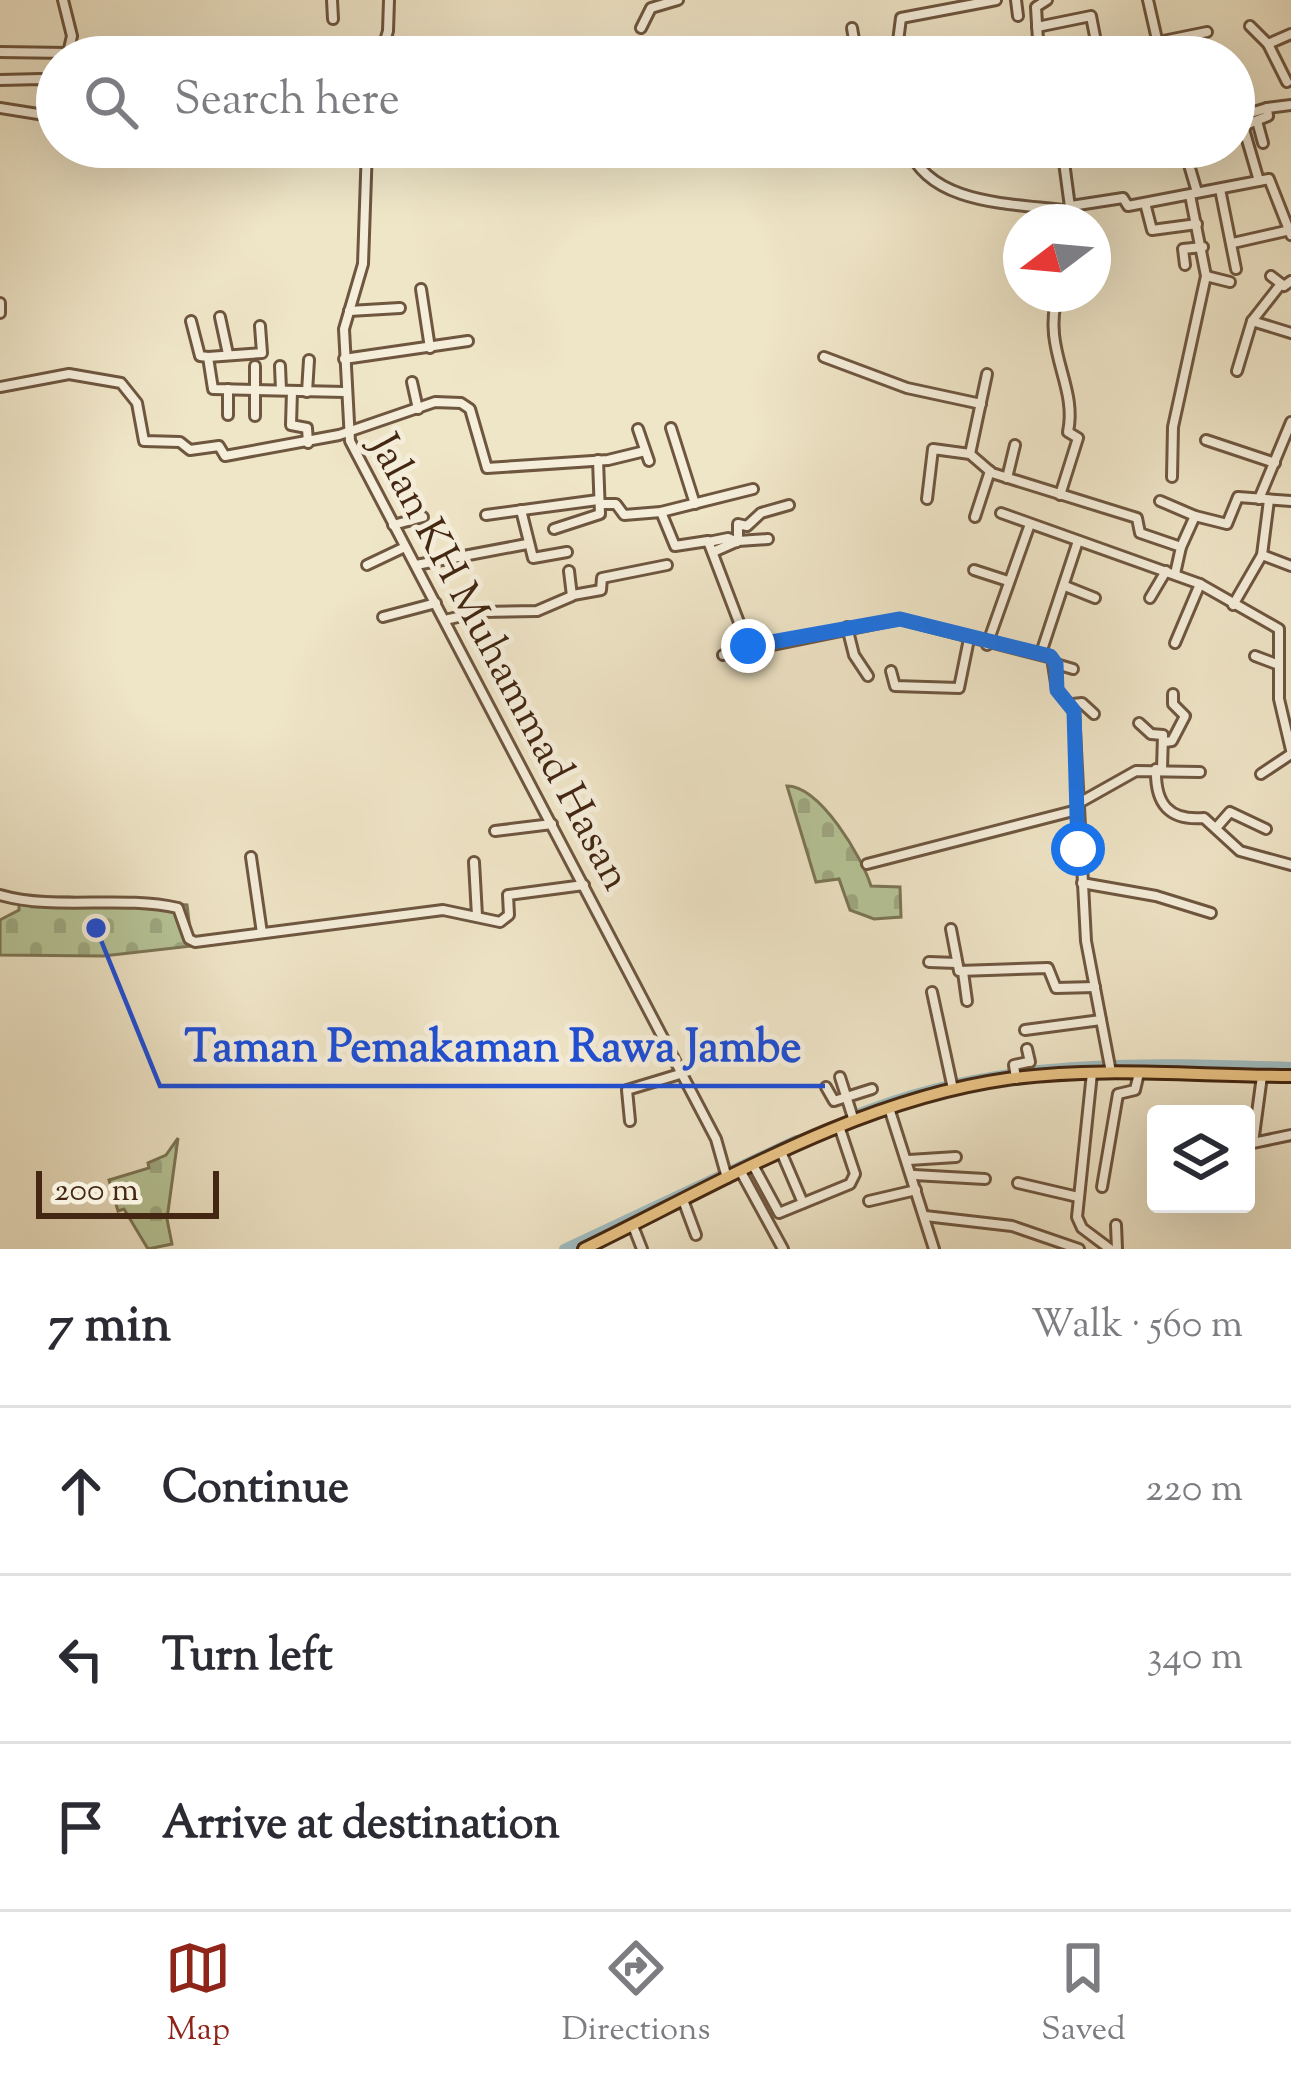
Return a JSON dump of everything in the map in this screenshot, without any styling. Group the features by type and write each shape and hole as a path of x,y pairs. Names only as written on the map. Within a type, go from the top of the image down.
{"main road":[{"path":"584,1249 727,1176 853,1120 890,1111 952,1085 1030,1067 1092,1073 1110,1065 1139,1073 1291,1076"}],"street":[{"path":"63,0 72,36"},
{"path":"332,0 334,19"},
{"path":"386,36 389,0"},
{"path":"640,28 651,8 679,0"},
{"path":"899,36 901,18 996,0"},
{"path":"1016,0 1018,16"},
{"path":"1038,36 1037,3 1047,0"},
{"path":"1148,0 1157,36"},
{"path":"1037,27 1090,16 1094,36"},
{"path":"1250,26 1268,44 1287,82"},
{"path":"852,28 853,36"},
{"path":"1187,36 1207,32"},
{"path":"1268,44 1291,34"},
{"path":"0,52 36,53"},
{"path":"0,80 36,80"},
{"path":"1255,112 1291,106"},
{"path":"0,108 36,114"},
{"path":"1263,143 1257,121 1268,116 1267,108"},
{"name":"Jalan KH Muhammad Hasan","path":"366,168 363,264 349,310 344,359 348,432 584,885 727,1176"},
{"path":"916,168 934,184 1005,204"},
{"path":"1065,168 1070,204"},
{"path":"1172,477 1173,427 1206,276 1189,168"},
{"path":"1254,168 1258,182"},
{"path":"1102,204 1123,198 1128,206 1270,180 1290,232 1232,243"},
{"path":"1220,189 1236,269"},
{"path":"1145,203 1152,230 1197,224"},
{"path":"1185,265 1184,248 1203,247"},
{"path":"1206,276 1231,282"},
{"path":"1237,371 1252,321 1286,283 1271,276"},
{"path":"421,289 430,348"},
{"path":"0,303 0,313"},
{"path":"349,310 400,308"},
{"path":"1054,312 1050,326 1071,416 1068,432 1078,437 1060,495"},
{"path":"220,317 229,354"},
{"path":"191,320 200,356 208,357 262,352 260,326"},
{"path":"1252,321 1291,333"},
{"path":"344,359 468,341"},
{"path":"208,357 211,387 345,392"},
{"path":"824,357 907,388 981,404"},
{"path":"307,392 309,360"},
{"path":"255,366 255,416"},
{"path":"280,366 280,390"},
{"path":"0,387 69,374 121,383 137,403 142,439 180,442 187,450 219,446 227,456 348,432 435,402 467,405 487,468 647,456 638,429"},
{"path":"970,454 987,374"},
{"path":"412,382 418,409"},
{"path":"228,389 228,415"},
{"path":"292,391 291,425 308,429 308,442"},
{"path":"1233,605 1262,555 1264,500 1291,422"},
{"path":"671,428 695,504"},
{"path":"1206,440 1275,463"},
{"path":"1007,478 1015,445"},
{"path":"927,499 933,449 970,454 1007,478 1137,518 1140,533 1181,547"},
{"path":"554,529 596,518 598,460"},
{"path":"975,517 990,471"},
{"path":"486,515 599,502 613,502 624,515 661,512 753,489"},
{"path":"1160,501 1226,524 1238,497 1291,501"},
{"path":"738,541 738,524 748,526 761,513 789,505"},
{"path":"521,510 533,558 566,552"},
{"path":"661,512 675,546 710,547 728,538 768,538"},
{"path":"1001,513 1199,584 1279,629 1290,750 1261,774"},
{"path":"1150,598 1170,572 1195,516"},
{"path":"393,525 423,517"},
{"path":"987,645 1030,524"},
{"path":"1041,653 1078,541"},
{"path":"416,565 527,544"},
{"path":"367,565 405,547"},
{"path":"710,547 748,646"},
{"path":"1262,555 1291,566"},
{"path":"445,620 491,611 537,611 573,595 602,590 602,578 668,565"},
{"path":"974,570 1008,581"},
{"path":"568,571 573,595"},
{"path":"1175,644 1199,584"},
{"path":"1065,586 1095,598"},
{"path":"382,616 436,603"},
{"path":"723,655 748,646 907,619 987,645 1041,653 1073,669"},
{"path":"847,627 854,656 868,676"},
{"path":"891,671 895,686 959,688 969,639"},
{"path":"1255,656 1279,665"},
{"path":"1056,664 1057,690 1094,714"},
{"path":"1165,742 1172,741 1185,716 1173,704 1173,694"},
{"path":"1073,704 1078,849 1110,1065"},
{"path":"1139,723 1151,734 1161,733 1165,742 1157,796 1169,812 1181,820 1204,818 1240,851 1291,865"},
{"path":"867,864 1077,807 1136,771 1200,772"},
{"path":"1216,827 1229,812 1266,829"},
{"path":"495,831 552,824"},
{"path":"1078,849 1097,843"},
{"path":"251,857 262,933"},
{"path":"474,862 477,916"},
{"path":"1082,883 1156,896 1210,913"},
{"path":"0,895 28,903 66,898 178,908 189,939 195,942 443,910 504,921 508,895 584,885"},
{"path":"951,928 967,1001"},
{"path":"929,962 957,962"},
{"path":"963,972 1048,968 1056,988 1095,987"},
{"path":"932,992 952,1085"},
{"path":"1025,1030 1051,1031 1101,1020"},
{"path":"1028,1049 1030,1067"},
{"path":"1092,1073 1078,1196 1080,1226 1113,1249 1116,1225"},
{"path":"1102,1187 1118,1094 1135,1090 1139,1073"},
{"path":"630,1121 627,1090 680,1074"},
{"path":"1262,1076 1253,1143 1291,1135"},
{"path":"840,1077 853,1120"},
{"path":"826,1087 832,1101 848,1101 872,1089"},
{"path":"890,1111 934,1249"},
{"path":"754,1167 778,1212 854,1181 840,1129"},
{"path":"782,1154 803,1203"},
{"path":"909,1160 956,1156"},
{"path":"741,1172 783,1249"},
{"path":"914,1175 985,1179"},
{"path":"1018,1183 1078,1196"},
{"path":"869,1201 916,1190"},
{"path":"683,1200 696,1235"},
{"path":"925,1216 1012,1226 1079,1249"},
{"path":"633,1226 642,1249"}],"green space":[{"path":"787,786 800,789 826,810 859,858 871,886 900,887 901,917 874,919 850,910 839,879 816,882"},
{"path":"19,898 187,905 192,946 103,956 0,955 0,920 19,910"},
{"path":"178,1138 167,1219 172,1244 148,1249 124,1209 118,1211 109,1180 149,1168 148,1163 166,1155"}],"waterway":[{"path":"857,1114 963,1082 1071,1067 1291,1067"},
{"path":"564,1249 796,1140"}],"place":[{"name":"Taman Pemakaman Rawa Jambe","path":"96,928"}],"route":[{"path":"748,646 907,619 987,645 1050,656 1056,664 1057,690 1073,704 1078,849"}]}
